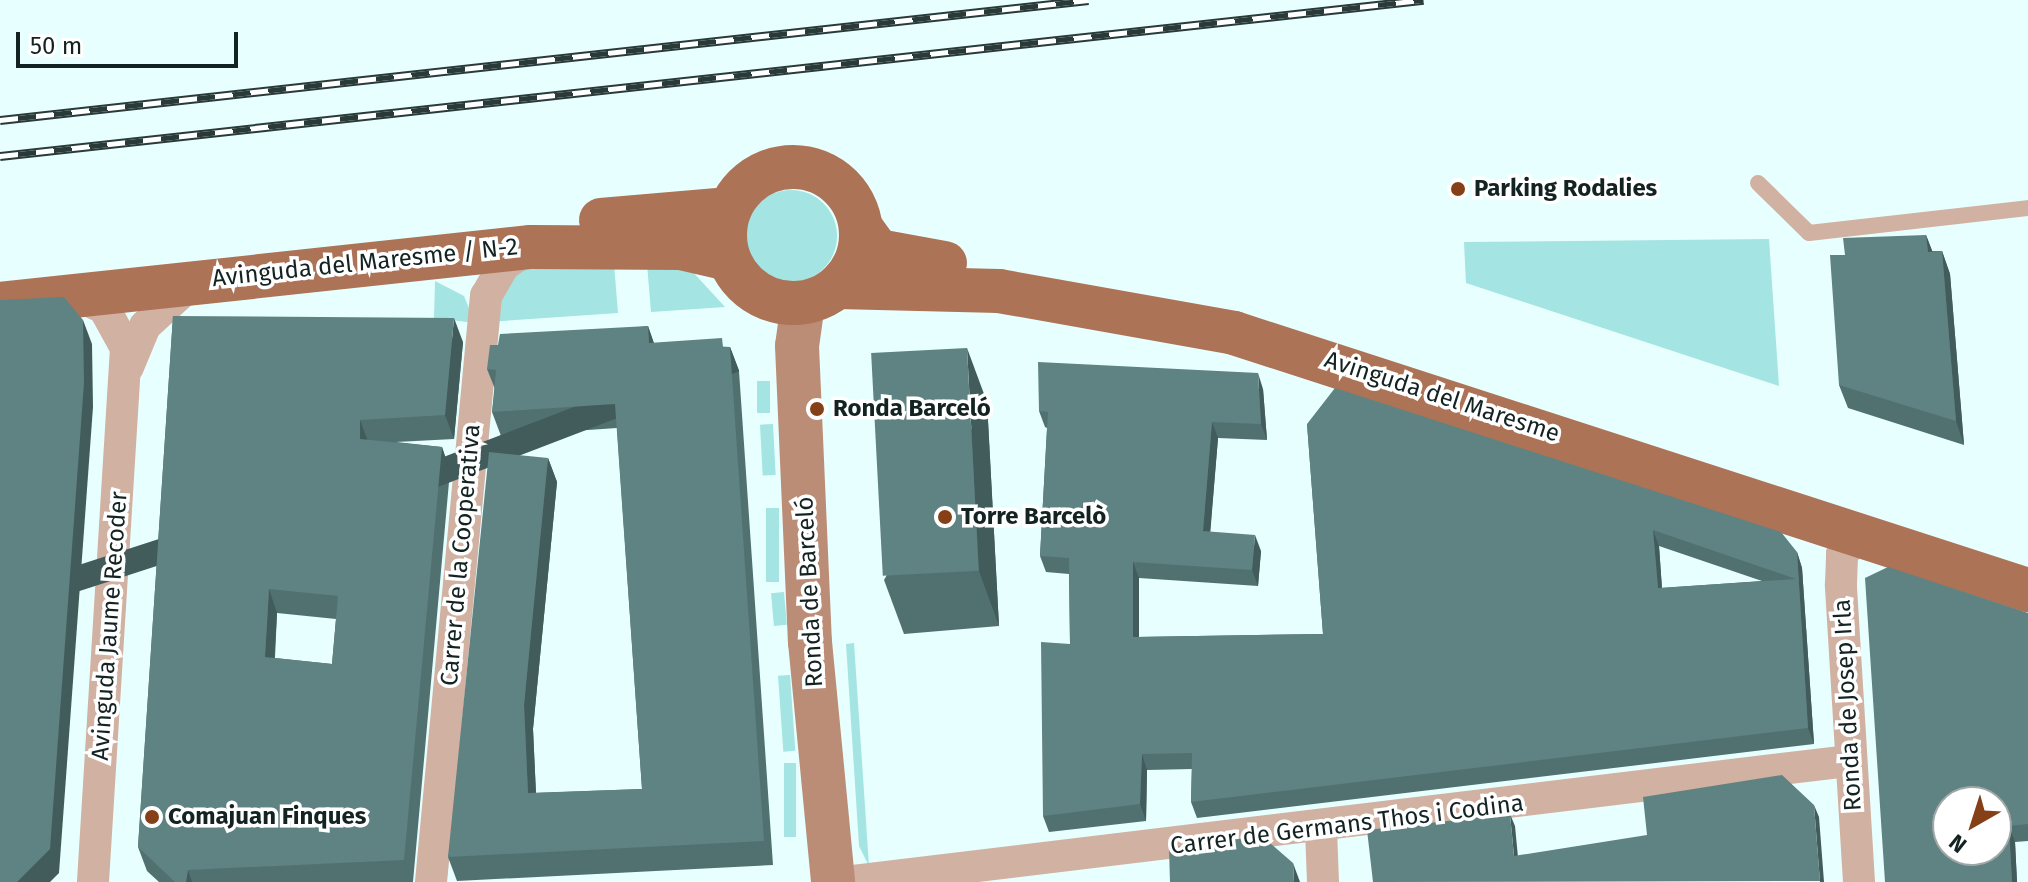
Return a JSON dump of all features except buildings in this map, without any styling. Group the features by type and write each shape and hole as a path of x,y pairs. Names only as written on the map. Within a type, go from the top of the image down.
{"main road":[{"path":"803,168 837,182 862,229 857,261 821,295 751,289 729,259 730,209 752,180 803,168"},
{"name":"Avinguda del Maresme / N-2","path":"0,275 528,219 625,220 730,209"},
{"name":"Avinguda del Maresme","path":"862,229 878,251 898,258 1124,282 1283,321 2028,561"},
{"name":"Avinguda del Maresme / N-2","path":"0,304 196,280 531,247 681,248 729,259"},
{"name":"Avinguda del Maresme","path":"821,295 1013,292 1234,333 2028,590"}],"street":[{"name":"Carrer de la Cooperativa","path":"431,882 486,296 504,265 531,247"},
{"name":"Avinguda Jaume Recoder","path":"93,882 127,370 145,326 196,280"},
{"name":"Avinguda Jaume Recoder","path":"74,294 113,319 127,370"},
{"name":"Ronda de Barceló","path":"821,295 797,346 810,642 833,882"},
{"name":"Ronda de Josep Irla","path":"1859,535 1842,554 1848,761 1859,882"},
{"name":"Carrer de Germans Thos i Codina","path":"845,882 1321,830 1848,761"},
{"path":"1321,830 1323,882"}],"lane":[{"path":"1758,183 1809,233 2028,208"}],"shaded area":[{"path":"791,190 809,193 824,203 834,218 837,236 834,254 824,269 809,279 791,282 773,279 758,269 748,254 745,236 748,218 758,203 773,193"},
{"path":"1769,239 1779,386 1466,283 1464,242"},
{"path":"614,264 618,313 488,322 504,281 529,267"},
{"path":"647,264 691,270 725,307 651,312"},
{"path":"435,281 464,296 475,323 434,318"},
{"path":"757,381 770,381 770,413 757,413"},
{"path":"773,424 776,475 763,476 760,425"},
{"path":"766,508 779,508 779,582 766,582"},
{"path":"784,592 787,625 774,626 771,593"},
{"path":"854,643 869,866 859,846 846,644"},
{"path":"790,675 795,751 783,752 778,676"},
{"path":"784,763 796,763 796,837 784,837"}],"railway":[{"path":"0,120 1088,0"},
{"path":"0,156 1423,0"}],"place":[{"name":"Parking Rodalies","path":"1458,189"},
{"name":"Ronda Barceló","path":"817,409"},
{"name":"Torre Barcelò","path":"945,517"},
{"name":"Comajuan Finques","path":"152,817"}]}
